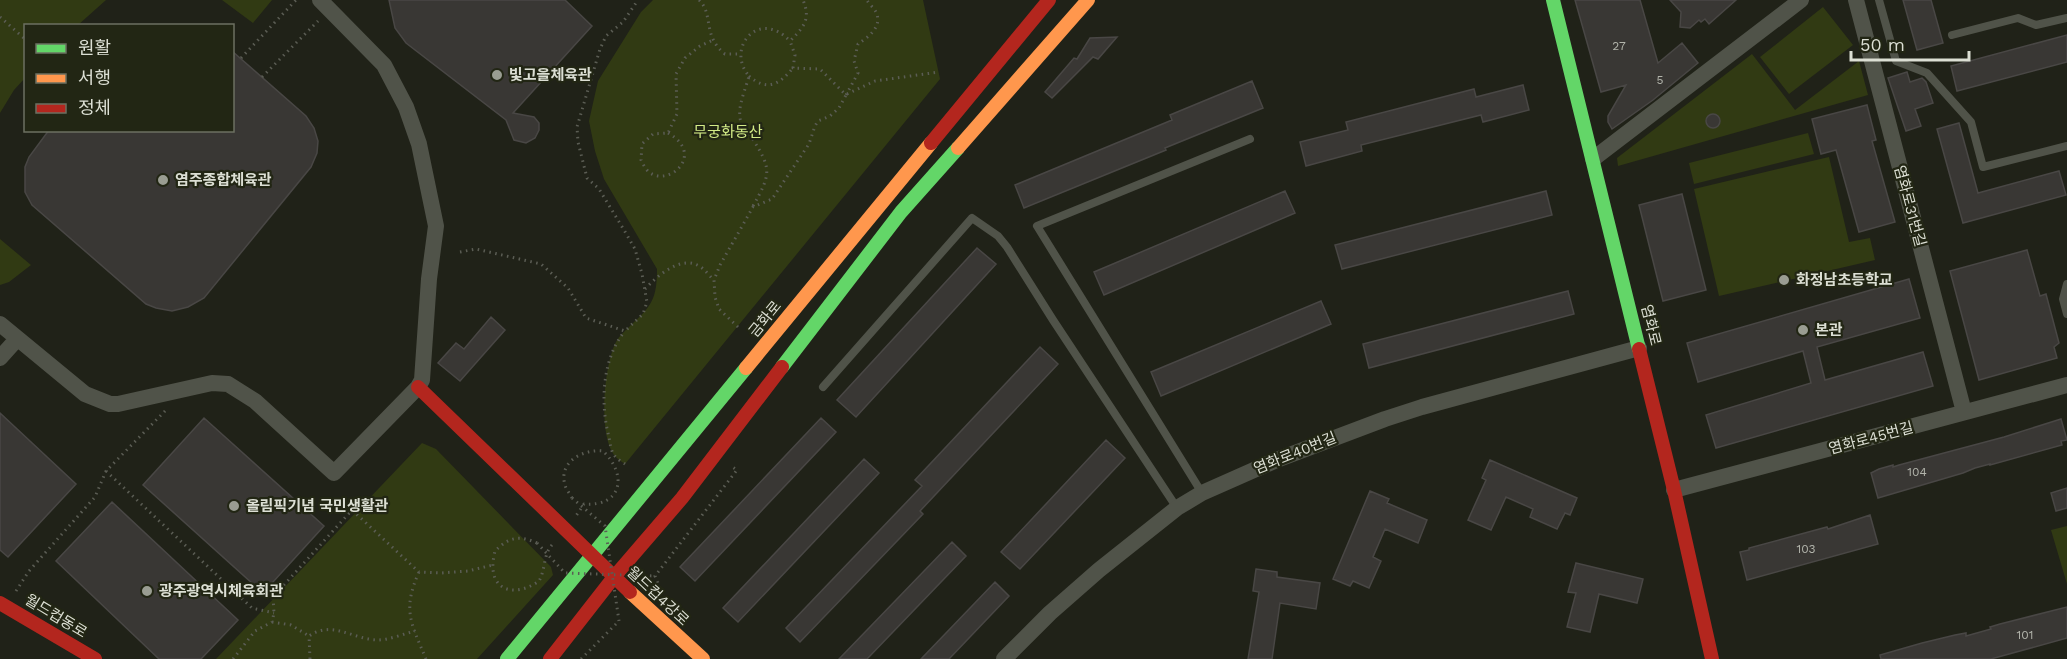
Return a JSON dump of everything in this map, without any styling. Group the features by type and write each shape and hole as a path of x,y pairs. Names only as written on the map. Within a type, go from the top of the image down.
{"main road":[{"name":"금화로","path":"507,659 1049,0"},
{"path":"550,659 613,576 682,498 901,212 1088,0"},
{"name":"염화로","path":"1553,0 1674,490 1712,659"},
{"name":"월드컵4강로","path":"418,387 592,557 703,659"},
{"name":"월드컵동로","path":"3,604 95,659"}],"street":[{"path":"0,324 84,394 110,404 212,383 228,384 255,401 334,473 418,387 422,380 429,279 436,226 419,144 406,107 384,65 320,0"},
{"path":"1593,159 1801,0"},
{"name":"염화로31번길","path":"1856,0 1964,412"},
{"path":"0,358 17,339"},
{"name":"염화로40번길","path":"1004,659 1050,613 1099,570 1177,508 1202,493 1279,459 1385,419 1639,348"},
{"name":"염화로45번길","path":"1674,490 2067,385"}],"lane":[{"path":"1879,0 1896,61 1927,73 1971,122 1983,167 2067,146"},
{"path":"1952,35 2018,18 2036,25 2067,18"},
{"path":"1202,493 1037,226 1250,139"},
{"path":"823,387 972,218 998,236 1007,247 1177,508"},
{"path":"2067,284 2063,299 2067,314"}],"path":[{"path":"241,58 296,0"},
{"path":"625,464 613,454 606,429 604,408 606,373 616,342 625,330 643,314 647,302 635,249 599,189 587,178 578,142 577,127 603,42 638,0"},
{"path":"699,0 706,10 715,46 725,54 740,54"},
{"path":"790,41 803,28 808,12 803,0"},
{"path":"753,207 772,199 809,144 818,121 830,116 839,108 858,73 854,61 858,44 873,34 877,23 876,12 867,0"},
{"path":"0,17 24,38"},
{"path":"262,77 320,18"},
{"path":"763,28 781,32 790,41 795,55 793,68 785,78 765,86 758,84 744,70 740,54 745,42 753,32 763,28"},
{"path":"668,133 676,114 676,74 685,57 713,40"},
{"path":"793,68 820,69 846,95"},
{"path":"846,95 875,81 939,72"},
{"path":"738,327 719,309 714,280 720,265 767,182 767,171 762,155 739,116 749,76"},
{"path":"668,133 684,146 685,156 681,165 672,174 661,177 649,172 640,160 642,144 653,134 668,133"},
{"path":"460,252 476,249 541,264 568,288 586,318 625,330"},
{"path":"645,289 657,276 684,262 699,265 714,280"},
{"path":"3,604 95,497 106,471 172,405"},
{"path":"581,659 619,621 613,576 605,526 573,498 565,486 565,475 567,466 575,457 592,450 603,451 615,465 619,478 612,496 593,505 584,504 566,532 548,548 543,575 534,585 521,590 503,586 496,579 493,565 495,550 508,539 524,537 537,543 565,573 613,576 655,576 737,470 731,465 724,474"},
{"path":"106,471 252,608 274,613"},
{"path":"272,622 273,597 352,510 419,572 441,573 493,565"},
{"path":"419,572 411,588 409,615 426,659"},
{"path":"233,659 255,631 272,622 291,625 309,636"},
{"path":"309,636 317,630 330,628 360,638 380,640 415,631"},
{"path":"309,636 310,659"}],"green space":[{"path":"0,0 106,0 79,24 24,24 24,79 14,90 0,113"},
{"path":"222,0 272,0 253,23"},
{"name":"무궁화동산","path":"653,0 923,0 940,79 625,464 614,455 606,432 604,399 608,366 617,340 652,301 657,269 604,179 589,121 598,81 641,12"},
{"path":"1823,7 1853,45 1789,94 1760,57"},
{"path":"1752,54 1795,110 1859,61 1868,95 1618,166 1617,158"},
{"path":"1808,133 1814,154 1694,184 1689,163"},
{"path":"1829,157 1849,242 1870,238 1875,260 1719,296 1694,189"},
{"path":"0,239 31,265 9,282 0,285"},
{"path":"422,443 436,449 551,567 553,575 477,659 216,659"},
{"path":"2067,526 2067,584 2051,530"}],"building":[{"name":"빛고을체육관","path":"389,0 565,0 592,26 513,113 534,117 539,123 539,130 535,138 526,143 514,140 506,120 406,43 395,28"},
{"path":"1575,0 1640,0 1658,63 1682,43 1698,63 1653,100 1612,129 1608,116 1626,85 1601,92"},
{"path":"1670,0 1736,0 1709,24 1705,19 1701,22 1699,20 1690,28 1680,27 1681,12"},
{"path":"1903,0 1931,0 1943,43 1917,50"},
{"path":"2067,35 2067,62 1957,91 1951,66"},
{"path":"1117,37 1098,59 1093,57 1052,98 1045,92 1074,58 1077,59 1090,38"},
{"name":"염주종합체육관","path":"234,53 306,116 314,128 318,141 317,153 311,167 204,298 188,307 172,311 146,304 32,205 25,192 25,167 29,157 48,132 234,132"},
{"path":"1907,72 1910,82 1922,78 1926,82 1933,103 1915,109 1921,126 1906,131 1888,78"},
{"path":"1252,81 1263,108 1024,208 1015,185 1172,120 1170,115"},
{"path":"1523,85 1529,110 1483,122 1481,115 1361,145 1362,151 1306,166 1300,142 1348,130 1346,122 1474,89 1476,97"},
{"path":"1867,105 1876,140 1872,141 1895,222 1859,232 1836,150 1821,154 1812,119"},
{"path":"1710,114 1716,114 1720,121 1716,128 1710,128 1706,124 1706,118"},
{"path":"1959,123 1978,193 2059,171 2066,195 1963,223 1937,129"},
{"path":"1285,191 1295,213 1104,295 1094,272"},
{"path":"1546,191 1552,215 1342,269 1335,245"},
{"path":"1682,194 1706,290 1663,301 1639,205"},
{"path":"977,248 996,264 856,417 837,400"},
{"path":"2027,250 2040,296 2046,294 2059,343 2054,347 2057,358 1979,380 1950,271"},
{"path":"1909,279 1920,318 1817,347 1825,380 1923,352 1933,386 1716,448 1706,415 1811,383 1803,351 1698,382 1687,343"},
{"path":"1568,291 1574,314 1369,368 1363,344"},
{"path":"1321,301 1331,324 1161,396 1151,372"},
{"path":"491,317 505,330 460,381 438,363 456,343 464,349"},
{"path":"1040,347 1058,364 920,511 923,514 800,642 786,628 922,486 915,480"},
{"path":"0,413 76,484 8,557 0,550"},
{"name":"올림픽기념 국민생활관","path":"204,418 324,526 263,593 143,485"},
{"path":"821,418 836,432 695,581 680,567"},
{"path":"2061,419 2067,440 2061,441 2062,445 1975,468 1878,498 1871,473 1879,469 2004,437"},
{"path":"1106,440 1125,458 1020,569 1001,552"},
{"path":"864,459 879,473 738,622 723,608"},
{"path":"1490,460 1577,498 1570,515 1565,513 1557,529 1530,517 1533,509 1506,497 1491,530 1468,520 1486,480 1482,478"},
{"path":"2067,488 2067,508 2056,511 2051,493"},
{"path":"1370,491 1389,499 1387,503 1427,520 1418,543 1385,529 1373,557 1381,561 1369,588 1353,581 1350,586 1333,579"},
{"name":"광주광역시체육회관","path":"112,502 238,620 201,659 159,659 56,561"},
{"path":"1870,515 1878,544 1747,580 1740,552 1827,527 1828,529"},
{"path":"952,542 966,556 867,659 839,659"},
{"path":"1576,563 1643,579 1637,603 1599,594 1590,632 1567,627 1576,593 1568,592"},
{"path":"1256,569 1277,572 1277,577 1320,583 1316,609 1280,603 1272,659 1248,659 1259,592 1253,591"},
{"path":"995,582 1009,596 949,659 921,659"},
{"path":"2067,607 2067,638 1991,659 1881,659 1880,655 1922,643 1966,633 1966,636 2000,624"}],"traffic: fast":[{"path":"1553,0 1639,349"},
{"path":"782,367 901,212 958,148"},
{"path":"507,659 746,368"}],"traffic: slow":[{"path":"958,148 1088,0"},
{"path":"746,368 931,143"},
{"path":"630,592 703,659"}],"traffic: jam":[{"path":"931,143 1049,0"},
{"path":"1639,349 1712,659"},
{"path":"550,659 614,577 682,498 782,367"},
{"path":"418,387 630,592"},
{"path":"0,603 95,659"}],"place":[{"name":"빛고을체육관","path":"497,75"},
{"name":"염주종합체육관","path":"163,180"},
{"name":"화정남초등학교","path":"1784,280"},
{"name":"본관","path":"1803,330"},
{"name":"올림픽기념 국민생활관","path":"234,506"},
{"name":"광주광역시체육회관","path":"147,591"}]}
